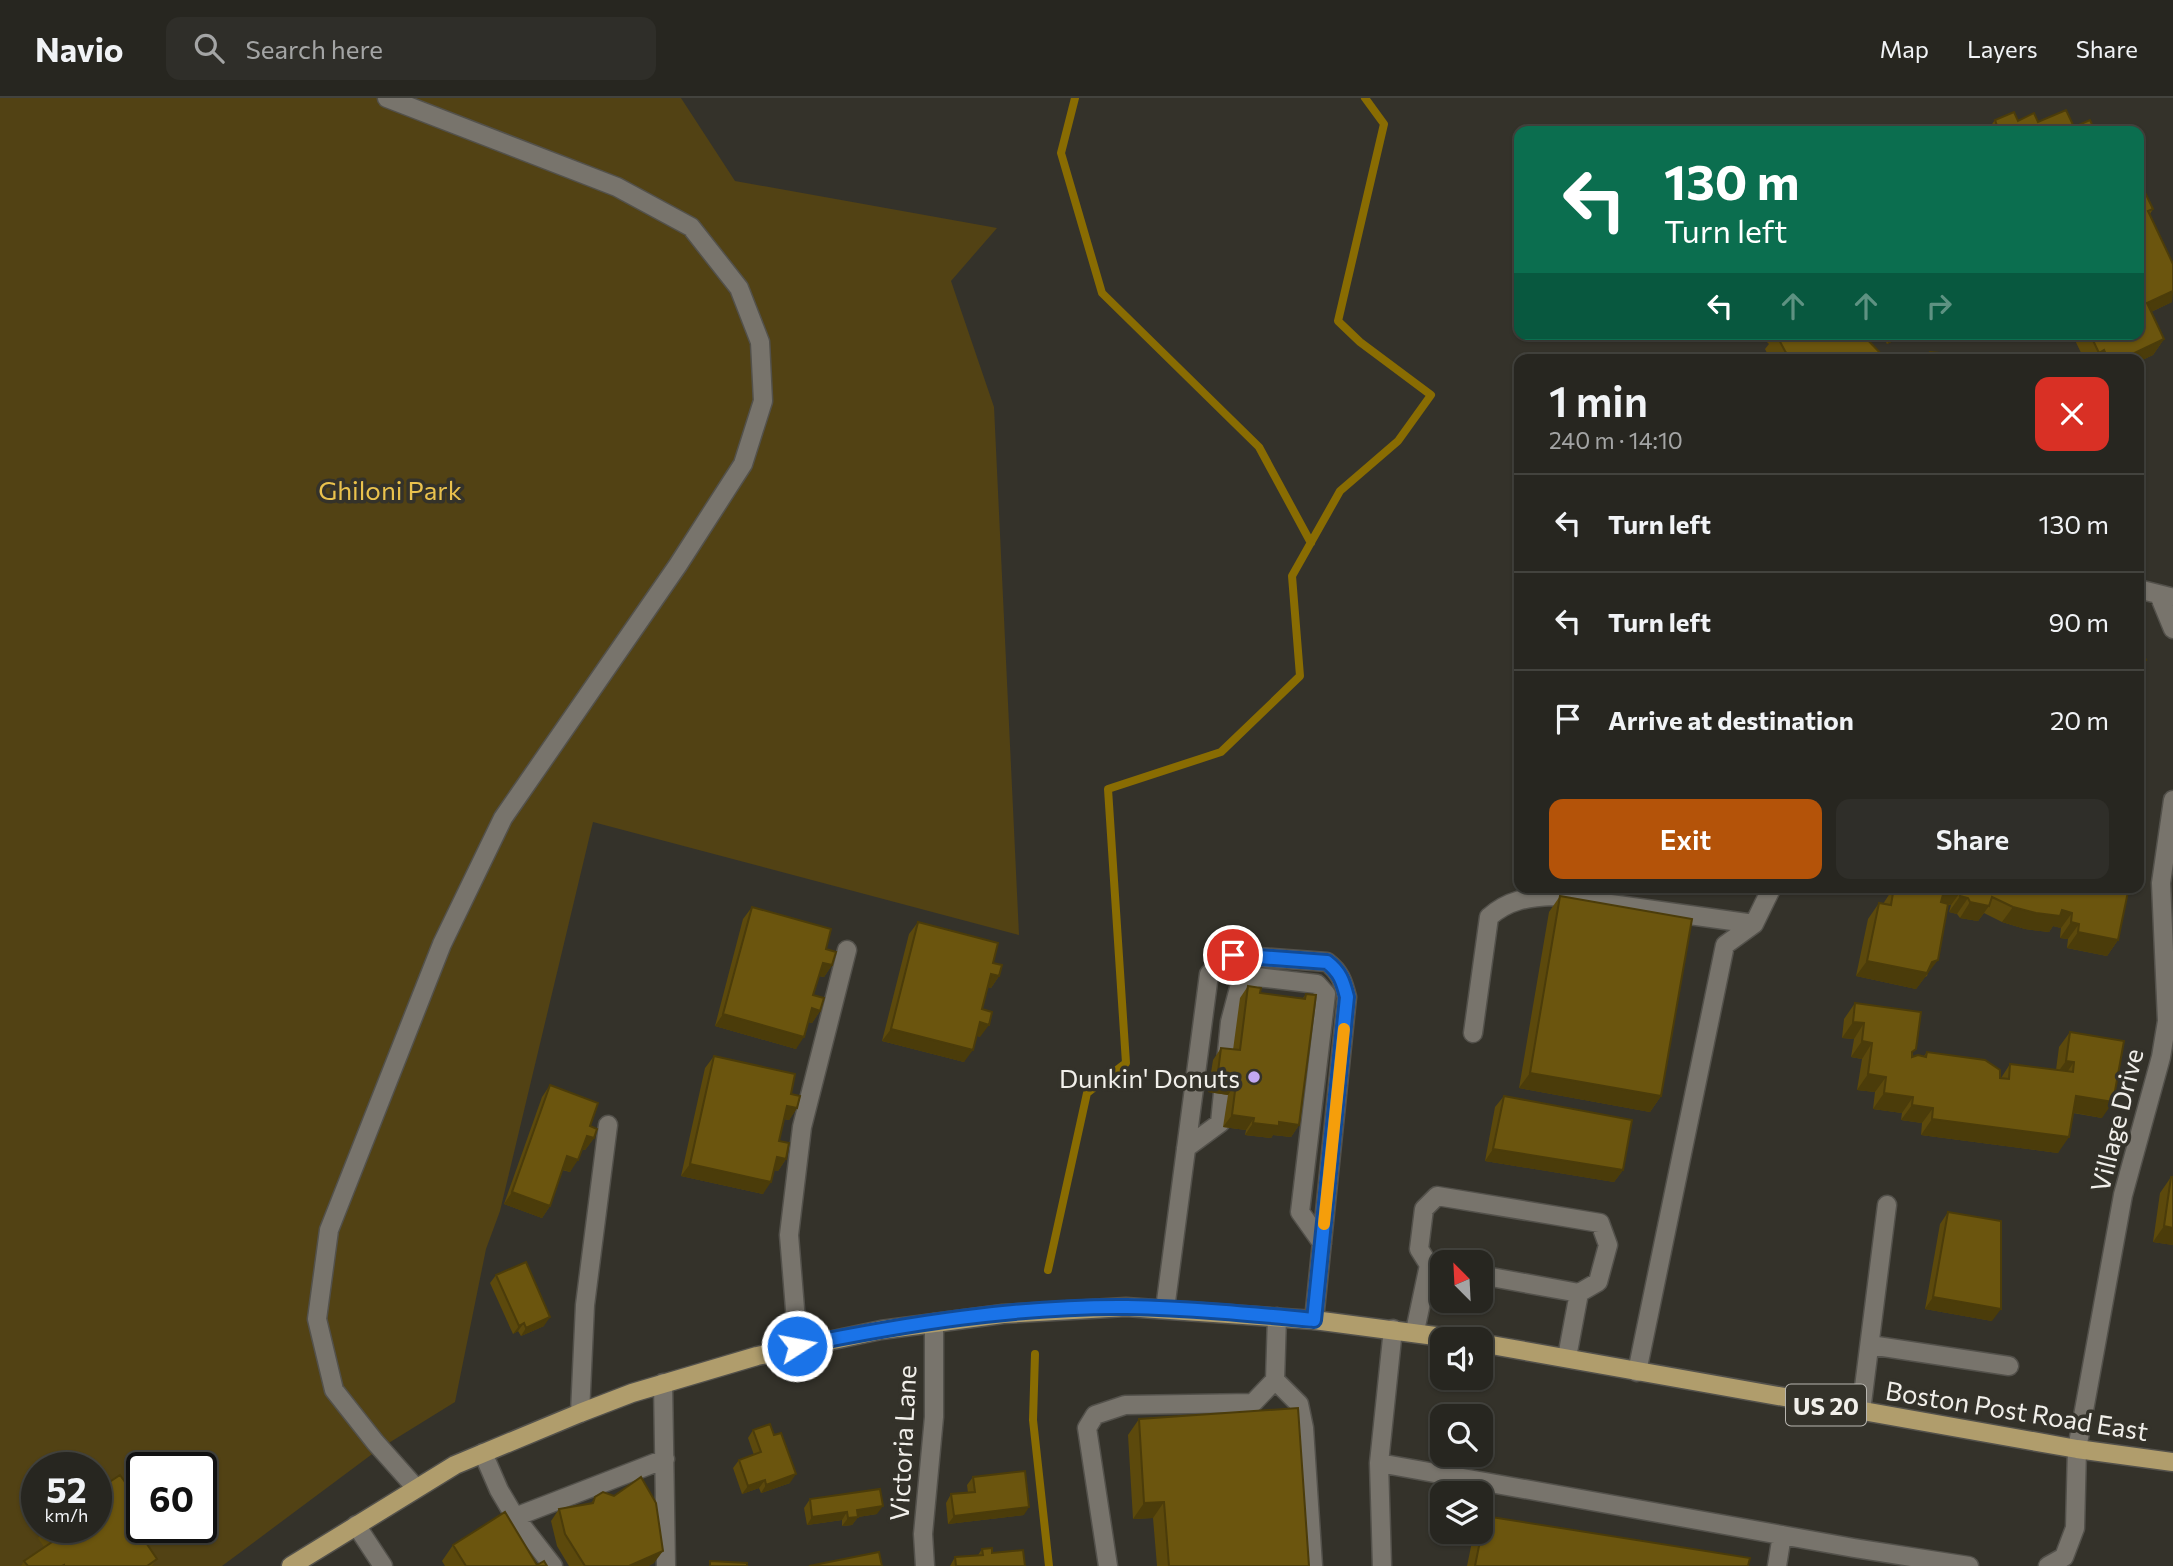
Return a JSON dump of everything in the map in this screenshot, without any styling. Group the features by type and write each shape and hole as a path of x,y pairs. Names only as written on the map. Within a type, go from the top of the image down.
{"main road":[{"path":"291,1566 455,1465 580,1413 663,1383 797,1346 880,1330 1066,1309 1165,1309 1314,1320 1430,1334"},
{"name":"Boston Post Road East","path":"1493,1345 2077,1450 2173,1462"}],"street":[{"path":"387,98 617,187 691,227 739,288 760,342 763,401 743,464 678,565 503,817 442,944 329,1230 317,1319 334,1390 416,1488"},
{"path":"2144,590 2166,596 2173,629"},
{"name":"Village Drive","path":"2048,1566 2064,1557 2075,1528 2077,1450 2123,1195 2161,1057 2166,1021 2161,883 2173,800"},
{"path":"1637,1372 1725,945 1754,924 1769,893"},
{"path":"1473,1033 1489,916 1501,906 1527,897 1553,896 1754,924"},
{"path":"797,1346 790,1221 803,1127 847,950"},
{"path":"1165,1309 1209,974 1220,961 1233,955 1327,962 1338,970 1347,997 1314,1320"},
{"path":"1186,1148 1220,1123 1230,1022 1239,988 1257,977 1317,984 1326,994 1300,1212 1322,1243"},
{"path":"580,1413 585,1305 608,1125"},
{"path":"1430,1260 1419,1249 1424,1209 1437,1196 1600,1223 1608,1245 1598,1282 1579,1293 1493,1277"},
{"path":"1861,1411 1887,1205"},
{"path":"1415,1332 1430,1285"},
{"path":"1567,1357 1579,1293"},
{"path":"1108,1566 1087,1428 1095,1415 1125,1405 1253,1403 1275,1380 1278,1317"},
{"name":"Victoria Lane","path":"925,1566 923,1534 934,1417 934,1323"},
{"path":"1382,1566 1379,1463 1393,1329"},
{"path":"1870,1345 2008,1366"},
{"path":"1275,1380 1299,1404 1304,1428 1313,1566"},
{"path":"663,1383 666,1566"},
{"path":"483,1453 499,1490 515,1517 552,1566"},
{"path":"515,1517 665,1459"},
{"path":"1379,1463 1969,1566"},
{"path":"356,1525 383,1566"},
{"path":"1777,1566 1782,1535"},
{"path":"1850,1566 1854,1548"}],"green space":[{"name":"Ghiloni Park","path":"0,98 681,98 735,181 997,228 951,281 994,407 1019,935 593,822 500,1211 486,1249 455,1402 379,1449 222,1566 0,1566"}],"building":[{"path":"2066,110 2074,126 1997,126 1995,120 2014,112 2018,121 2034,113 2038,122"},
{"path":"2090,120 2093,126 2076,126"},
{"path":"2144,190 2153,209 2148,211 2173,264 2173,291 2147,303 2164,339 2132,354 2106,354 2104,350 2099,353 2093,340 2144,340"},
{"path":"1779,340 1868,340 1881,354 1787,354"},
{"path":"1893,893 1943,893 1941,902 1948,904 1938,960 1932,962 1927,973 1867,961 1879,903 1891,905"},
{"path":"1961,893 2128,893 2118,940 2078,932 2079,924 2071,922 2072,913 2062,910 2060,916 2036,913 2013,907 1992,897 1989,906 1970,902 1968,898 1960,896"},
{"path":"1560,896 1692,919 1661,1096 1530,1073"},
{"path":"752,907 831,929 826,949 836,952 832,965 823,963 813,995 824,998 820,1011 812,1008 804,1037 723,1014"},
{"path":"918,922 998,943 993,963 1002,965 999,976 991,974 982,1009 992,1012 989,1025 980,1022 973,1050 891,1029"},
{"name":"Dunkin' Donuts","path":"1248,986 1261,988 1260,993 1305,999 1306,994 1316,995 1299,1125 1279,1122 1279,1126 1253,1123 1254,1118 1232,1115 1236,1083 1217,1080 1221,1048 1240,1050"},
{"path":"1855,1003 1921,1012 1916,1049 1912,1052 1912,1057 1926,1057 1927,1052 1985,1060 2000,1070 2000,1078 2009,1079 2010,1064 2073,1072 2074,1062 2066,1061 2070,1032 2124,1041 2113,1102 2076,1096 2069,1137 1932,1119 1933,1108 1912,1105 1913,1097 1884,1093 1886,1077 1868,1074 1872,1043 1862,1041 1864,1023 1853,1022"},
{"path":"714,1056 795,1074 791,1094 800,1096 797,1108 787,1106 779,1141 789,1143 786,1159 777,1157 771,1182 690,1164"},
{"path":"550,1085 598,1103 590,1126 597,1129 594,1138 587,1136 578,1160 567,1156 550,1206 512,1192"},
{"path":"1504,1096 1632,1120 1623,1170 1493,1149"},
{"path":"2173,1177 2173,1228 2164,1226"},
{"path":"1948,1212 2001,1221 2001,1309 1933,1297"},
{"path":"526,1262 550,1317 526,1328 524,1323 519,1326 496,1275"},
{"path":"1298,1408 1309,1566 1169,1566 1164,1502 1144,1503 1139,1419"},
{"path":"770,1424 774,1435 781,1433 796,1474 766,1485 765,1480 748,1486 739,1460 761,1452 753,1430"},
{"path":"1025,1471 1029,1507 954,1516 951,1494 975,1492 973,1477"},
{"path":"120,1475 126,1483 126,1543 146,1543 157,1559 147,1566 28,1566 24,1561 51,1543 112,1543 112,1480"},
{"path":"641,1477 656,1503 663,1551 629,1566 585,1566 565,1534 559,1509 593,1503 595,1497 603,1492 614,1496"},
{"path":"880,1489 883,1506 857,1510 858,1517 848,1518 847,1512 812,1517 810,1499"},
{"path":"505,1512 537,1565 544,1561 547,1566 466,1566 453,1545"},
{"path":"1493,1517 1750,1558 1748,1566 1475,1566 1479,1544 1493,1544"},
{"path":"992,1548 992,1553 1023,1550 1025,1566 956,1566 955,1557 983,1555 982,1549"},
{"path":"879,1552 882,1566 809,1566"},
{"path":"710,1561 747,1563 747,1566 710,1566"}],"waterway":[{"path":"1075,98 1061,153 1102,293 1259,447 1311,543"},
{"path":"1048,1270 1087,1093 1126,1063 1108,789 1221,752 1300,676 1292,576 1340,491 1398,441 1431,395 1360,342 1338,321 1384,124 1365,98"},
{"path":"1035,1354 1033,1420 1049,1566"}],"slow traffic":[{"path":"1324,1224 1344,1029"}],"place":[{"name":"Dunkin' Donuts","path":"1254,1077"}],"route":[{"path":"797,1346 880,1330 1066,1309 1126,1307 1314,1320 1347,997 1338,970 1327,962 1233,955"}]}
